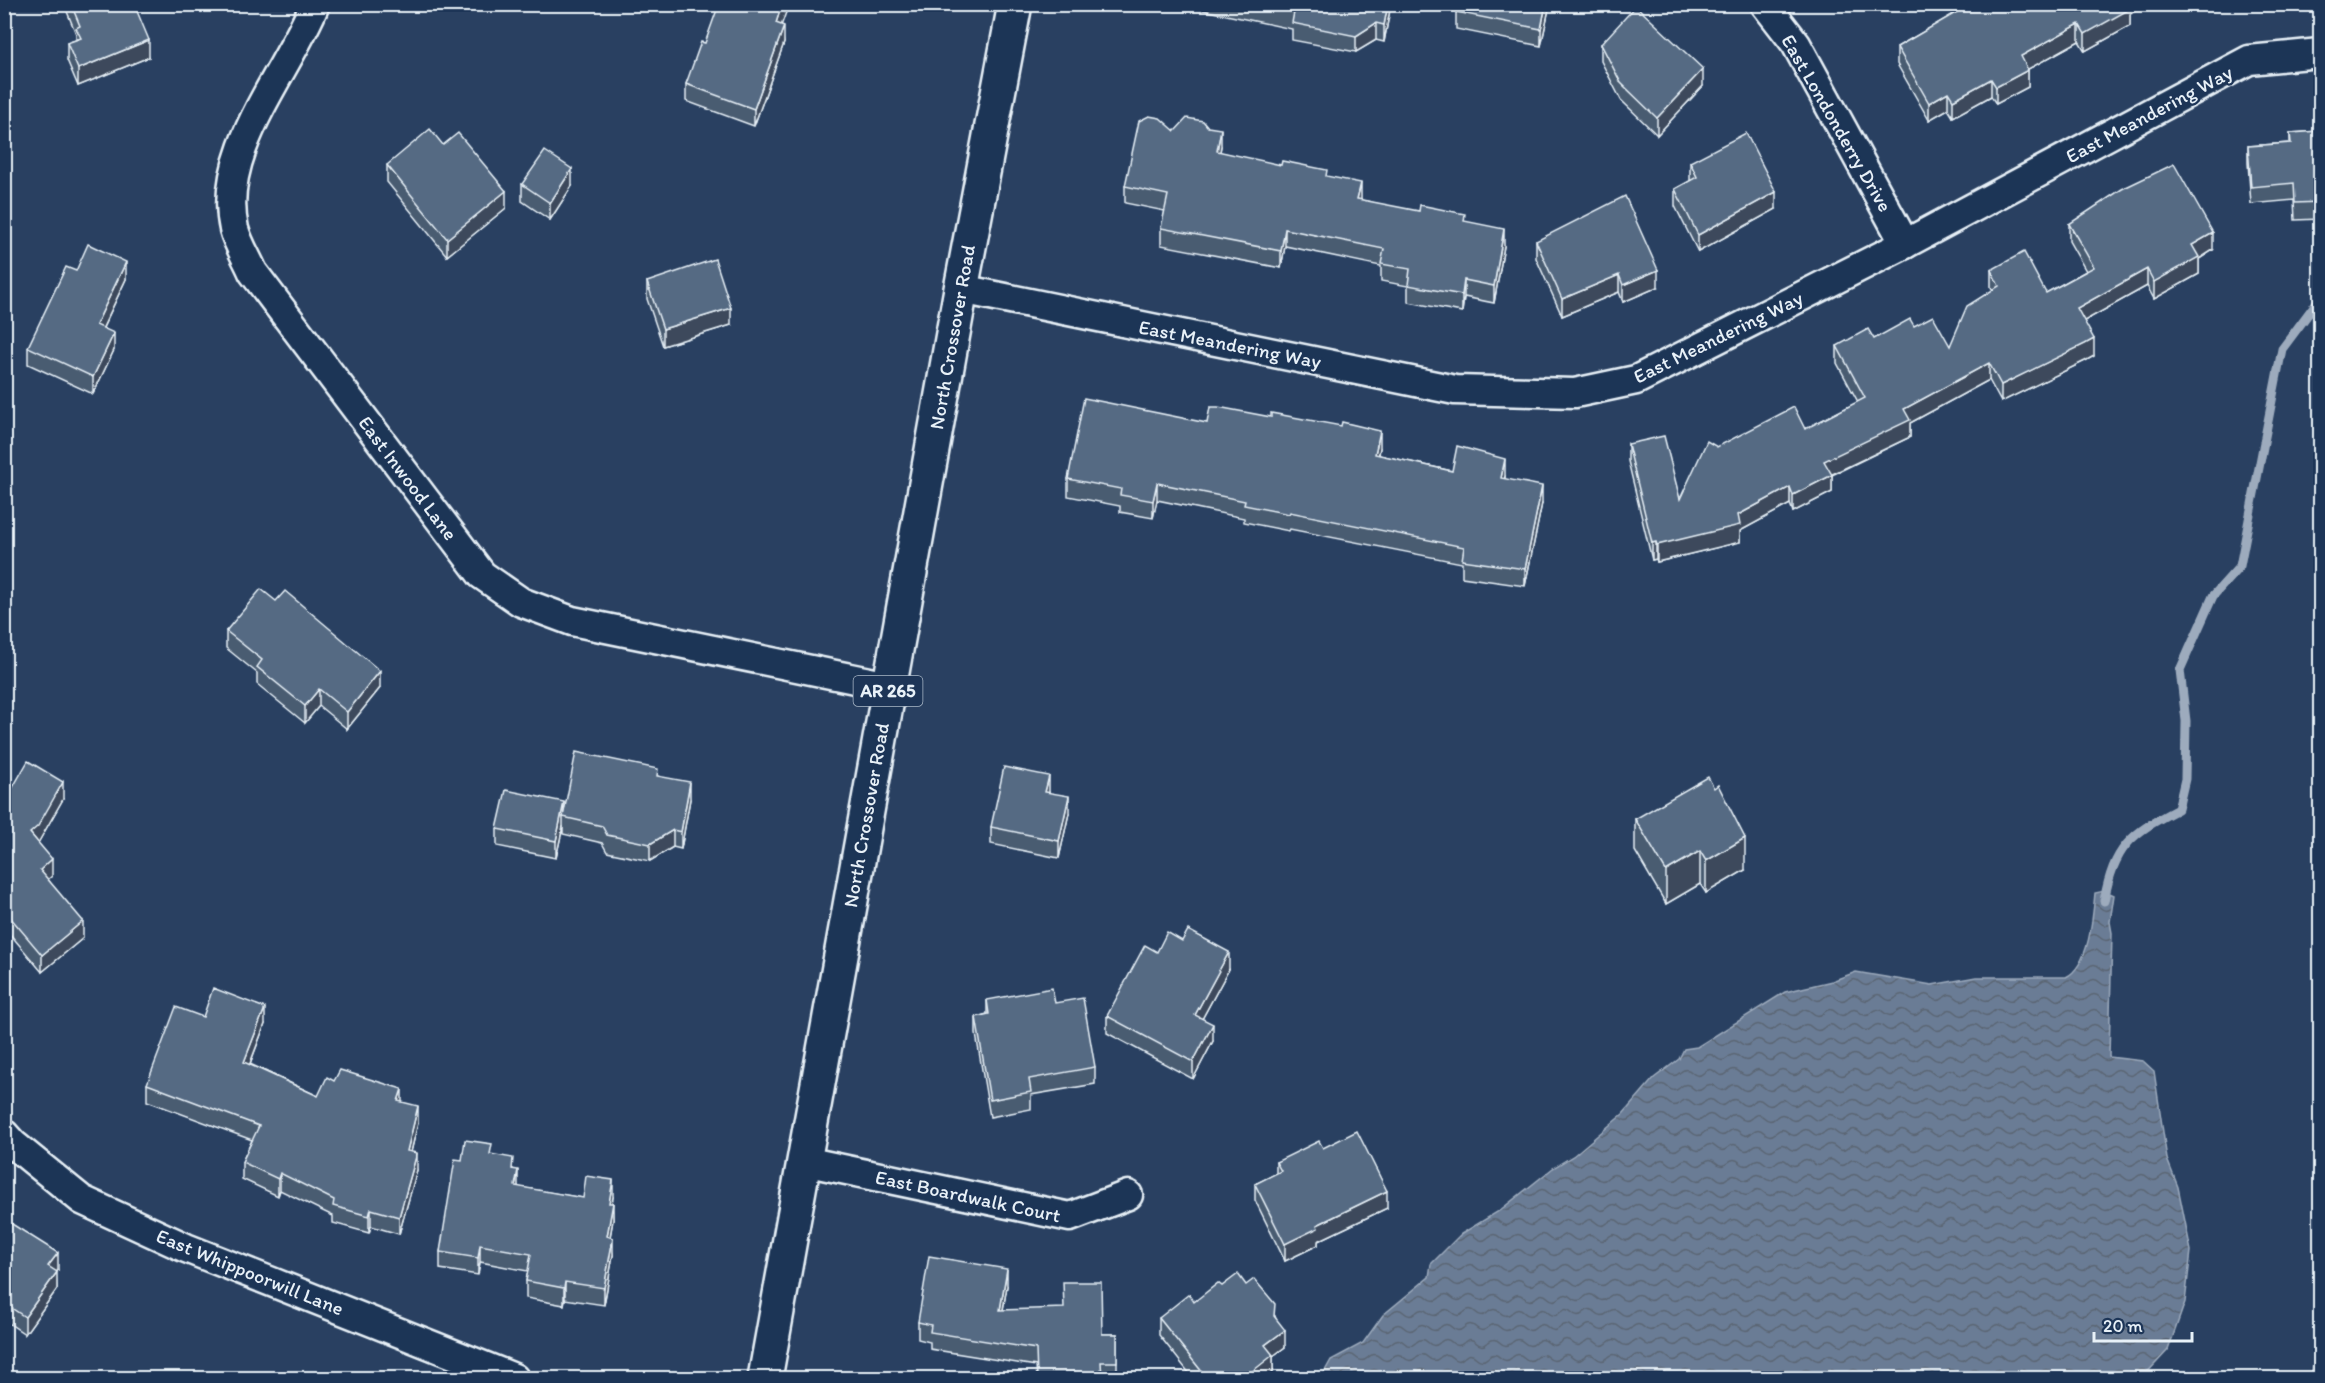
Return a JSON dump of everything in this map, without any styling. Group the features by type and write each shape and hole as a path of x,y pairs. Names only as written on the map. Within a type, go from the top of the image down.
{"main road":[{"name":"North Crossover Road","path":"765,1378 961,289 1016,4"}],"street":[{"name":"East Inwood Lane","path":"315,4 240,150 231,190 234,230 252,272 482,574 521,602 572,621 889,686"},
{"name":"East Londonderry Drive","path":"1765,4 1796,44 1905,244"},
{"name":"East Meandering Way","path":"961,289 1455,390 1575,393 1636,380 1905,244 2249,60 2320,53"},
{"name":"East Whippoorwill Lane","path":"4,1134 13,1144 82,1200 186,1248 514,1378"},
{"name":"East Boardwalk Court","path":"804,1161 1070,1217 1128,1195"}],"water":[{"path":"2105,891 2114,895 2110,922 2112,933 2109,1057 2143,1061 2154,1071 2167,1159 2178,1187 2191,1251 2185,1302 2168,1350 2142,1378 1321,1378 1331,1360 1363,1343 1383,1315 1429,1277 1431,1264 1461,1234 1499,1211 1553,1168 1573,1156 1623,1114 1654,1078 1679,1059 1684,1049 1697,1047 1785,992 1832,981 1856,972 1932,985 1976,977 2066,977 2074,971 2085,952 2095,893"}],"building":[{"path":"71,4 127,4 128,7 134,4 149,40 78,69 67,43 81,38 76,28 80,26"},
{"path":"719,4 782,4 776,23 784,26 754,109 686,84 701,42 705,43"},
{"path":"1256,4 1388,4 1384,25 1376,23 1356,36 1292,23 1294,12"},
{"path":"1458,4 1546,4 1541,29 1456,12"},
{"path":"1956,4 2127,4 2130,9 2085,34 2079,24 2021,56 2028,70 1996,87 1991,79 1953,100 1948,92 1929,103 1897,47 1959,11"},
{"path":"1636,6 1703,69 1657,118 1621,83 1601,44"},
{"path":"1149,116 1160,118 1175,131 1187,118 1203,121 1208,127 1221,129 1217,151 1281,165 1282,161 1327,170 1326,176 1361,183 1357,199 1419,211 1420,205 1465,214 1464,221 1504,229 1494,286 1464,280 1462,295 1408,285 1410,269 1381,264 1384,249 1285,229 1281,251 1161,228 1168,195 1125,186 1139,121"},
{"path":"430,129 443,145 458,133 506,191 447,239 387,165"},
{"path":"2320,131 2320,202 2295,203 2294,183 2251,187 2248,146 2291,143 2290,133"},
{"path":"1746,133 1776,192 1698,235 1675,189 1697,177 1690,162"},
{"path":"545,151 572,169 550,203 522,184"},
{"path":"2174,164 2213,233 2192,245 2199,257 2154,282 2147,269 2077,308 2094,339 2001,385 1989,363 1904,409 1910,420 1824,461 1832,475 1793,495 1790,487 1738,515 1740,525 1657,545 1656,542 1652,543 1628,444 1664,436 1680,499 1707,441 1717,447 1794,407 1805,429 1865,398 1837,346 1868,329 1874,339 1910,319 1914,326 1933,316 1950,346 1967,306 1999,286 1991,270 2024,252 2046,293 2094,267 2069,224 2122,189"},
{"path":"1625,196 1658,270 1623,285 1619,275 1562,299 1536,241"},
{"path":"88,244 126,262 96,325 114,333 93,377 28,347 66,267 76,271"},
{"path":"715,259 731,308 663,329 647,282"},
{"path":"1084,398 1207,423 1210,407 1271,417 1271,413 1341,426 1342,422 1380,431 1375,454 1452,471 1457,446 1505,459 1501,478 1542,486 1525,569 1462,560 1464,547 1244,505 1245,501 1157,483 1153,501 1120,495 1121,489 1068,479"},
{"path":"261,589 276,601 285,591 380,671 347,712 319,689 305,706 257,667 262,660 226,631"},
{"path":"576,752 658,769 657,776 690,782 681,832 673,830 650,844 607,835 602,826 563,817"},
{"path":"28,761 63,782 38,826 30,833 52,859 40,870 83,921 42,955 4,910 4,803"},
{"path":"1004,767 1049,776 1045,792 1069,796 1059,841 991,827"},
{"path":"1708,777 1714,788 1718,785 1745,838 1706,861 1700,851 1666,871 1635,819"},
{"path":"506,790 564,802 556,841 497,829"},
{"path":"1188,930 1229,952 1195,1015 1213,1024 1193,1062 1107,1016 1145,945 1157,952 1167,932 1182,941"},
{"path":"213,988 265,1008 244,1062 318,1096 327,1077 334,1081 340,1070 402,1089 398,1101 418,1106 407,1151 417,1153 399,1217 371,1209 369,1216 333,1206 334,1200 280,1173 278,1179 242,1162 259,1126 147,1084 176,1007 203,1017"},
{"path":"1052,988 1055,1003 1083,998 1095,1067 1029,1079 1031,1092 990,1100 976,1017 989,1014 987,1000"},
{"path":"1357,1131 1387,1191 1317,1225 1318,1228 1285,1244 1255,1184 1281,1171 1276,1162 1319,1141 1323,1148"},
{"path":"465,1140 492,1144 490,1154 513,1158 512,1169 518,1170 515,1186 583,1198 586,1176 613,1180 609,1203 613,1203 607,1236 613,1238 604,1288 565,1282 564,1288 526,1281 531,1254 480,1245 478,1258 440,1252 455,1159 462,1160"},
{"path":"4,1219 58,1253 48,1266 57,1272 25,1317 4,1303"},
{"path":"929,1256 1007,1269 1000,1310 1064,1308 1063,1282 1101,1282 1102,1334 1117,1334 1117,1362 1101,1362 1102,1378 1037,1378 1036,1349 930,1332 931,1325 918,1322"},
{"path":"1238,1274 1246,1285 1254,1279 1275,1304 1274,1316 1285,1330 1265,1345 1273,1355 1244,1378 1207,1378 1159,1318 1189,1294 1194,1302 1218,1283 1222,1286"},
{"path":"2320,1274 2320,1306 2315,1304"},
{"path":"2320,1330 2320,1378 2311,1378"}],"waterway":[{"path":"2104,901 2113,867 2127,844 2148,826 2178,809 2185,779 2186,721 2180,670 2213,596 2240,566 2282,349 2320,298"}]}
